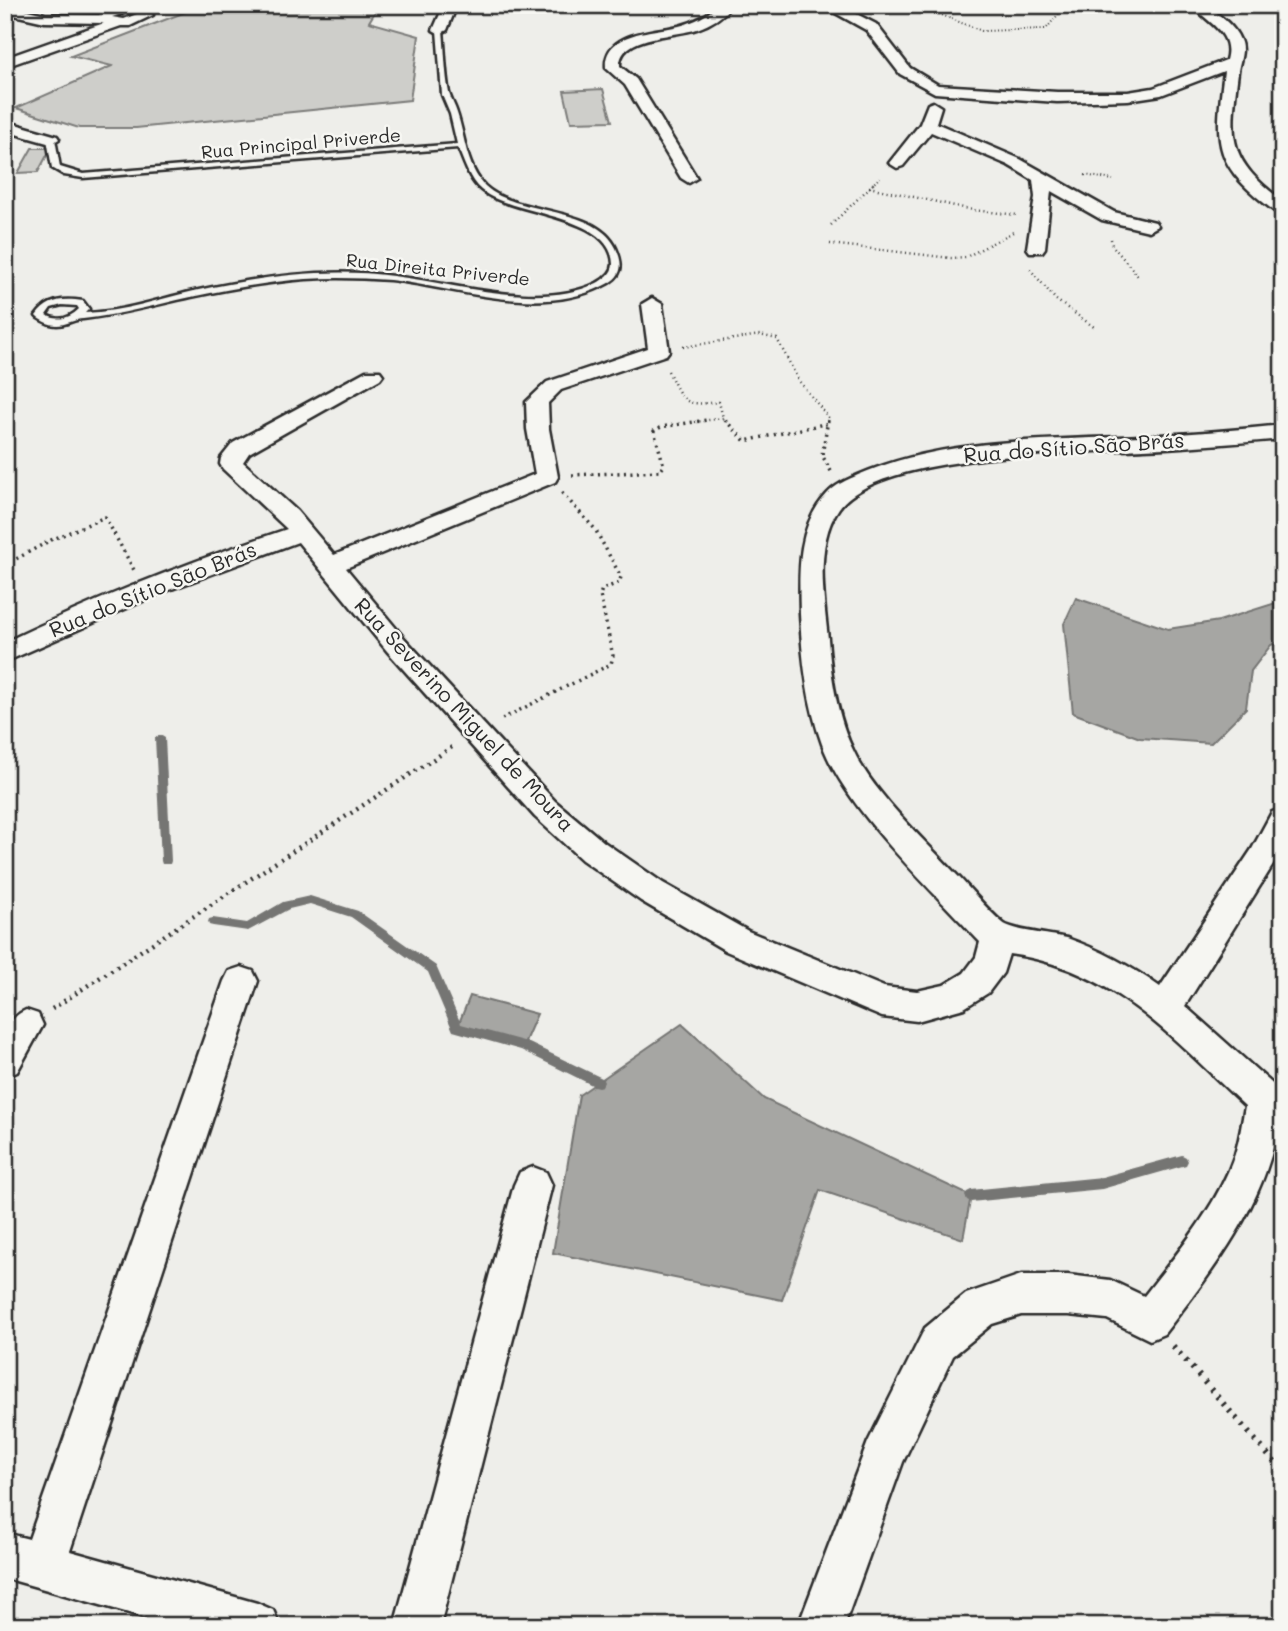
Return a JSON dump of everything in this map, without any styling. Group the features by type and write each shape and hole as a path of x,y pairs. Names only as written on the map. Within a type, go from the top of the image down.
{"street":[{"path":"440,30 451,5"},
{"path":"689,178 631,82 613,68 613,59 621,45 631,40 702,22 713,17 726,5"},
{"path":"827,5 871,27 905,71 935,89 1057,96 1128,96 1156,92 1231,63"},
{"path":"1198,5 1220,23 1234,41 1236,49 1231,63 1225,140 1227,153 1235,168 1247,181 1283,209"},
{"path":"5,9 45,18 103,19 117,23"},
{"path":"5,63 117,23 138,20 146,13 139,9 120,9 104,15 103,19"},
{"path":"897,163 928,125 935,89"},
{"path":"928,125 1014,162 1108,216 1149,226"},
{"path":"5,126 51,139"},
{"path":"1037,248 1044,197 1041,178"},
{"path":"329,566 547,477 536,412 537,402 554,386 659,351 652,304"},
{"name":"Rua Severino Miguel de Moura","path":"373,375 241,448 232,458 234,469 275,502 303,532 329,566 474,733 545,809 593,851 652,892 737,941 882,1002 917,1006 952,998 976,983 991,963 998,939"},
{"name":"Rua do Sítio São Brás","path":"998,939 898,831 861,786 837,746 822,699 818,674 811,576 815,538 825,512 846,490 915,465 994,450 1219,439 1283,432"},
{"name":"Rua do Sítio São Brás","path":"5,653 144,589 210,563 303,532"},
{"path":"1163,1010 1273,864 1283,820"},
{"path":"821,1626 883,1457 939,1342 980,1308 1021,1295 1068,1295 1110,1300 1150,1320 1197,1260 1231,1206 1253,1153 1264,1100 1163,1010 1133,986 1101,967 1067,952 998,939"},
{"path":"241,981 24,1560 257,1626"},
{"path":"5,1061 26,1025"},
{"path":"417,1626 533,1185"}],"lane":[{"path":"440,30 446,96 454,114 461,146"},
{"name":"Rua Principal Priverde","path":"51,139 56,168 83,176 461,146"},
{"name":"Rua Direita Priverde","path":"79,316 103,315 195,294 286,278 374,276 527,296 569,295 597,288 615,275 618,263 613,249 602,237 552,212 499,198 484,189 472,174 461,146"}],"path":[{"path":"916,5 982,31 1046,29 1066,5"},
{"path":"831,225 897,163"},
{"path":"869,187 973,210 1040,216"},
{"path":"1017,223 1018,215"},
{"path":"1108,216 1114,225 1112,245 1138,276"},
{"path":"830,244 951,258 966,257 1015,230"},
{"path":"1037,248 1030,270 1056,300 1094,327"},
{"path":"772,335 777,339 799,381 830,423 745,441 723,418 719,402 692,405 682,401 659,351 772,335"},
{"path":"547,477 660,471 664,466 654,431 723,418"},
{"path":"830,423 821,444 823,461 846,490"},
{"path":"26,1025 474,733 611,664 613,656 600,595 602,589 619,583 621,577 594,529 547,477"},
{"path":"5,565 51,540 105,517 144,589"},
{"path":"1150,1320 1283,1472"}],"shaded area":[{"path":"141,5 379,5 369,22 419,36 410,100 136,128 79,128 16,108 112,66 71,56 188,11"},
{"path":"603,89 612,121 571,122 564,91"},
{"path":"32,148 51,148 38,172 18,173"},
{"path":"1283,594 1283,640 1271,645 1251,671 1246,708 1211,743 1140,738 1073,713 1064,624 1076,598 1168,629 1219,621 1276,603"},
{"path":"470,996 537,1014 523,1046 457,1028"},
{"path":"682,1024 764,1099 971,1196 963,1239 820,1190 782,1300 553,1253 579,1095"}],"waterway":[{"path":"160,738 166,861"},
{"path":"213,922 248,927 287,905 310,900 354,914 432,969 457,1028 523,1046 598,1082"},
{"path":"971,1196 1102,1183 1182,1161"}]}
